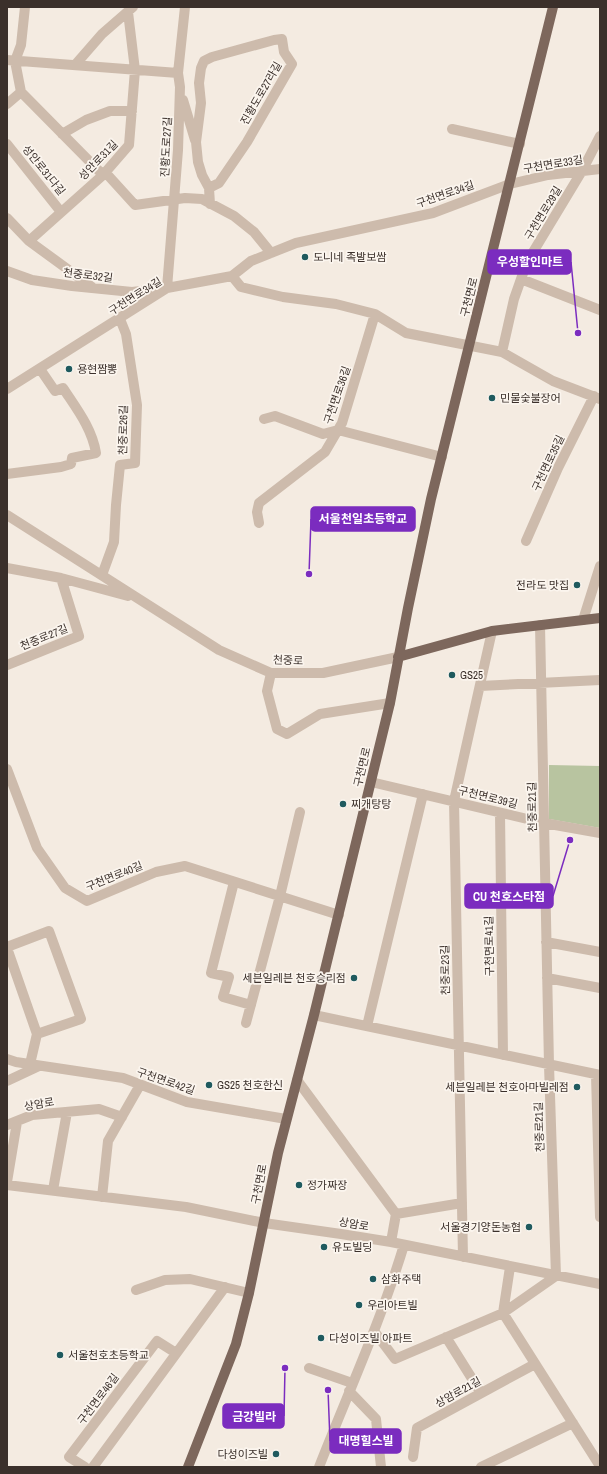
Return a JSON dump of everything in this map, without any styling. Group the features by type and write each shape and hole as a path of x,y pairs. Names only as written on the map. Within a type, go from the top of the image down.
{"main road":[{"name":"구천면로","path":"188,1467 236,1344 249,1293 286,1119 339,915 390,703 398,657 428,514 553,7"},
{"name":"천중로","path":"398,657 492,631 600,618"}],"street":[{"path":"11,60 21,45 25,7"},
{"name":"진황도로27길","path":"168,288 178,150 180,87 178,73 185,7"},
{"name":"성안로31길","path":"75,65 102,34 130,10"},
{"name":"성안로31길","path":"28,241 104,173 129,145 135,70 130,10"},
{"name":"진황도로27라길","path":"196,142 201,103 199,83 201,68 204,60 234,50 282,39 284,52 292,64 247,142 219,183 209,188"},
{"path":"7,52 21,92 135,205 185,198 202,199 234,216 254,232 271,253"},
{"path":"11,60 178,73"},
{"name":"진황도로27라길","path":"180,87 196,142 198,162 202,175 209,188 210,204"},
{"path":"7,104 21,92"},
{"path":"62,134 86,120 110,111 132,111"},
{"path":"452,129 520,144"},
{"name":"구천면로29길","path":"502,352 514,299 527,262 582,171 600,136"},
{"name":"성안로31다길","path":"7,144 61,212"},
{"name":"구천면로33길","path":"510,184 548,175 600,169"},
{"name":"구천면로34길","path":"7,389 168,288 232,276 251,261 296,243 433,213 510,184"},
{"path":"7,218 28,241 93,288"},
{"name":"천중로32길","path":"7,271 32,280 93,288 132,292 168,288"},
{"path":"232,276 242,287 282,297 336,304 375,314 406,333 470,346"},
{"path":"521,279 600,310"},
{"name":"구천면로36길","path":"259,523 256,512 259,503 325,452 342,423 375,314"},
{"name":"천중로26길","path":"102,575 114,542 120,465 135,463 137,405 126,334 120,319"},
{"name":"구천면로35길","path":"470,346 502,352 553,381 597,397 558,468 526,541"},
{"path":"7,474 61,467 70,464 72,458 96,453 88,428 63,388 55,391 40,369"},
{"path":"264,419 275,416 323,434 338,430 442,457"},
{"name":"천중로","path":"7,515 219,650 271,673 323,673 398,657"},
{"path":"583,620 600,566"},
{"path":"7,568 61,578 138,599"},
{"name":"천중로27길","path":"7,665 79,636 61,578"},
{"name":"천중로21길","path":"540,625 549,1065 556,1276"},
{"name":"천중로23길","path":"463,1256 454,801 492,631"},
{"path":"271,673 267,691 277,729 287,734 320,714 390,703"},
{"path":"480,686 600,680"},
{"name":"구천면로40길","path":"7,769 37,848 65,888 87,901 156,872 185,866 339,915"},
{"name":"구천면로39길","path":"371,782 544,823 600,833"},
{"path":"367,1026 423,794"},
{"path":"246,1023 280,896 300,812"},
{"name":"구천면로41길","path":"500,813 503,1055"},
{"path":"234,882 210,973 228,977 223,997 251,1006"},
{"path":"7,1081 35,1065 37,1034 9,962 7,948 49,931 81,1019 37,1034"},
{"path":"546,942 600,952"},
{"path":"547,978 600,988"},
{"path":"314,1015 598,1075 600,1217"},
{"name":"구천면로42길","path":"7,1059 35,1065 123,1078 187,1102 286,1119"},
{"path":"297,1080 396,1214 391,1242"},
{"path":"102,1197 108,1142 140,1085"},
{"name":"상암로","path":"122,1116 99,1109 32,1115 12,1123 7,1183 102,1197 186,1207 264,1223 391,1242 600,1284"},
{"name":"상암로","path":"53,1190 67,1112"},
{"path":"396,1214 462,1203"},
{"path":"319,1467 374,1330 404,1245"},
{"path":"510,1267 503,1313 600,1466"},
{"path":"374,1330 395,1359 503,1313 556,1276"},
{"path":"136,1290 165,1280 190,1279 249,1293"},
{"path":"93,1467 225,1287"},
{"path":"446,1338 481,1393"},
{"name":"구천면로46길","path":"85,1467 69,1457 157,1341 176,1353"},
{"name":"상암로21길","path":"413,1457 418,1428 535,1364"},
{"path":"309,1368 350,1387 376,1419 381,1467"},
{"path":"481,1467 573,1423"}],"green space":[{"path":"549,765 600,766 600,828 549,819"}],"place":[{"name":"도니네 족발보쌈","path":"305,257"},
{"name":"우성할인마트","path":"578,333"},
{"name":"용현짬뽕","path":"69,369"},
{"name":"민물숯불장어","path":"492,398"},
{"name":"서울천일초등학교","path":"309,574"},
{"name":"전라도 맛집","path":"577,585"},
{"name":"GS25","path":"452,675"},
{"name":"찌개탕탕","path":"343,804"},
{"name":"CU 천호스타점","path":"570,840"},
{"name":"세븐일레븐 천호승리점","path":"354,978"},
{"name":"GS25 천호한신","path":"209,1085"},
{"name":"세븐일레븐 천호아마빌레점","path":"577,1087"},
{"name":"정가짜장","path":"299,1185"},
{"name":"서울경기양돈농협","path":"529,1227"},
{"name":"유도빌딩","path":"324,1247"},
{"name":"삼화주택","path":"373,1279"},
{"name":"우리아트빌","path":"359,1305"},
{"name":"다성이즈빌 아파트","path":"321,1338"},
{"name":"서울천호초등학교","path":"60,1355"},
{"name":"금강빌라","path":"285,1368"},
{"name":"대명힐스빌","path":"328,1390"},
{"name":"다성이즈빌","path":"276,1454"}]}
